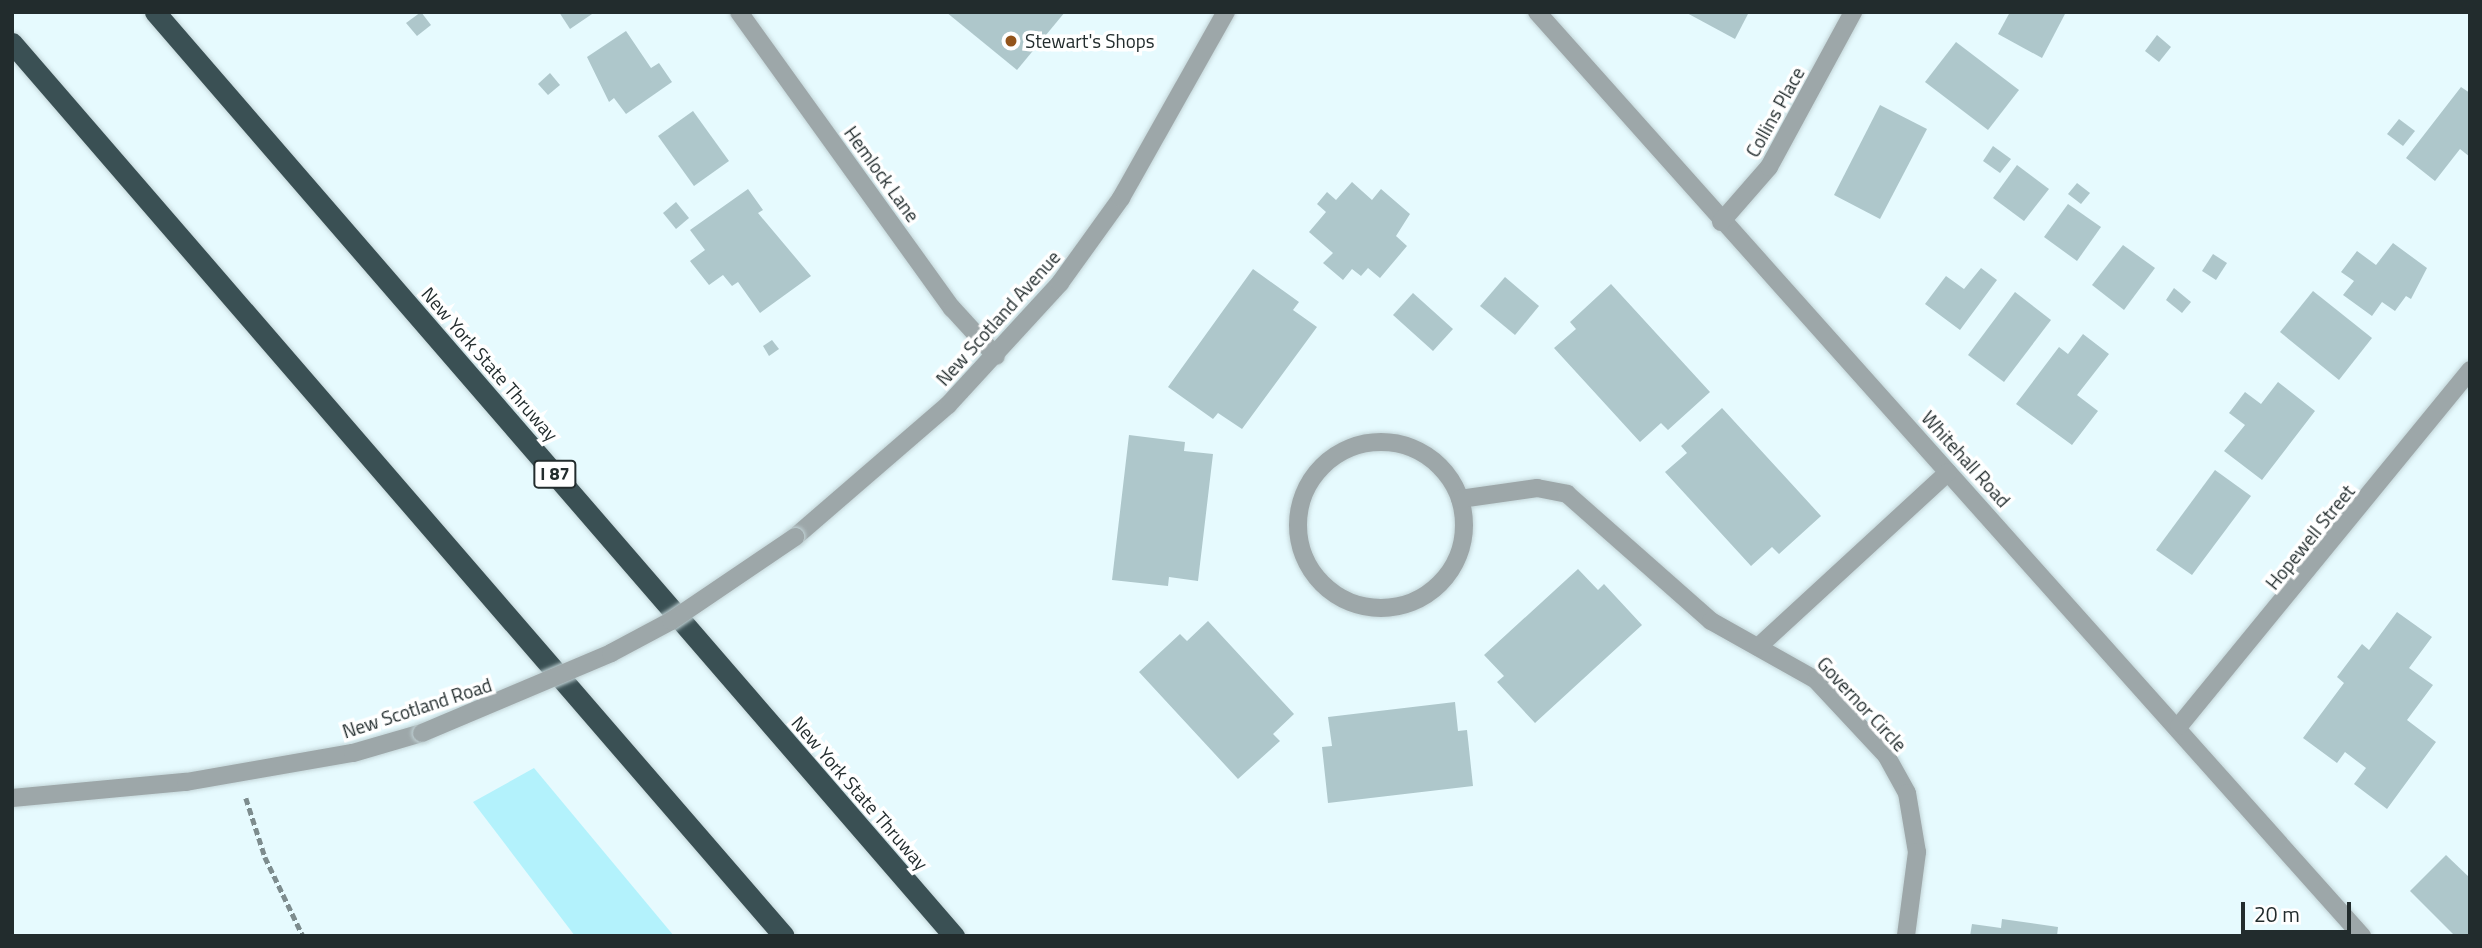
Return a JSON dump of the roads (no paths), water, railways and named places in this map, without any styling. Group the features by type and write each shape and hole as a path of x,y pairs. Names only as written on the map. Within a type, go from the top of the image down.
{"highway":[{"name":"New York State Thruway","path":"156,12 954,936"},
{"path":"12,43 784,936"}],"street":[{"name":"Hemlock Lane","path":"739,12 952,308 996,356"},
{"name":"New Scotland Avenue","path":"795,537 847,498 996,356 1060,283 1121,198 1226,12"},
{"name":"Whitehall Road","path":"1537,12 1721,222 2179,726 2362,936"},
{"name":"Collins Place","path":"1721,222 1769,167 1853,12"},
{"name":"Hopewell Street","path":"2179,726 2470,370"},
{"path":"1387,442 1419,451 1444,471 1460,499 1464,532 1455,563 1435,588 1407,604 1374,609 1343,599 1317,580 1301,551 1297,519 1306,488 1326,462 1355,446 1387,442"},
{"path":"1758,647 1948,472"},
{"name":"Governor Circle","path":"1460,499 1537,488 1567,494 1696,609 1816,680 1901,780 1916,837 1906,936"},
{"name":"New Scotland Road","path":"12,798 238,772 353,753 422,733 623,646 795,537"}],"place":[{"name":"Stewart's Shops","path":"1011,41"}]}
